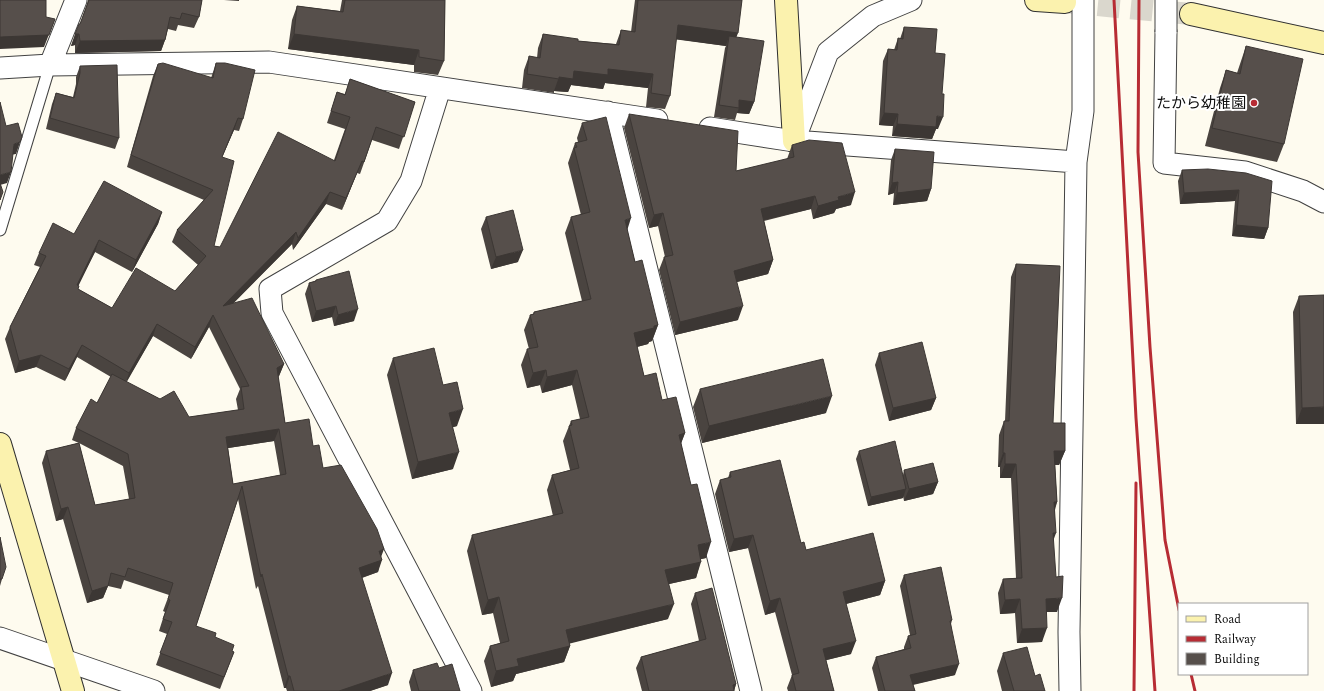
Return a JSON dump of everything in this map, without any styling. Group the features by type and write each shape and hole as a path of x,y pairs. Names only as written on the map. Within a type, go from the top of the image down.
{"street":[{"path":"50,65 76,0"},
{"path":"786,0 794,141"},
{"path":"794,141 828,52 873,16 911,0"},
{"path":"1036,0 1074,1 1083,111 1076,162 1069,632 1070,691"},
{"path":"1166,0 1164,163 1245,172 1303,190 1324,202"},
{"path":"1191,14 1324,43"},
{"path":"0,68 50,65 269,62 794,141 1076,162"},
{"path":"440,88 411,181 387,221 270,289 272,313 471,691"},
{"path":"608,112 751,691"},
{"path":"0,444 73,691"},
{"path":"0,638 154,691"}],"lane":[{"path":"0,230 50,65"}],"building":[{"path":"0,0 46,0 46,17 55,19 49,35 0,37"},
{"path":"89,0 202,0 199,17 182,13 180,19 170,17 165,40 80,41 79,34 75,34"},
{"path":"345,0 445,0 444,61 419,57 419,50 294,34 297,6 343,12"},
{"path":"638,0 742,0 738,33 678,25 670,96 651,93 653,74 608,69 608,75 574,71 573,79 559,77 559,79 527,74 529,56 540,58 543,34 578,39 578,41 619,45 621,30 635,32"},
{"path":"904,27 937,29 935,53 945,54 942,94 944,94 943,117 937,116 936,127 897,124 898,114 884,113 888,49 897,50 898,38 903,39"},
{"path":"729,36 764,41 754,102 739,100 739,108 719,105"},
{"name":"たから幼稚園","path":"1246,46 1303,59 1284,144 1212,128 1226,70 1240,74"},
{"path":"163,63 213,78 216,63 225,63 255,70 243,119 238,118 222,157 234,161 214,246 220,247 278,132 335,161 350,117 331,111 337,92 345,95 350,79 415,102 404,137 376,127 364,162 362,161 346,198 330,192 298,238 296,232 223,306 252,298 284,364 277,368 285,423 309,419 313,446 319,445 323,468 341,465 377,529 384,549 379,551 382,560 359,568 392,673 339,691 294,691 290,676 288,676 262,574 261,577 242,486 196,626 216,633 215,637 234,645 232,651 234,652 224,677 160,653 172,622 163,619 170,600 168,599 173,583 128,568 125,577 111,573 108,586 92,591 68,507 61,509 46,451 79,443 95,505 135,498 128,454 76,428 91,399 97,403 112,374 160,399 174,391 189,417 244,409 241,387 249,386 213,315 195,347 157,324 129,373 82,345 69,369 41,355 19,361 10,327 46,256 39,253 53,223 74,234 104,181 162,212 136,260 99,240 77,285 79,286 78,289 112,308 136,268 175,291 206,256 177,230 213,190 131,155 158,64","holes":["279,429 286,474 233,484 226,437"]},
{"path":"117,65 119,138 50,118 56,93 74,98 80,73 80,66"},
{"path":"0,102 6,126 18,123 22,137 20,142 14,144 11,172 0,175"},
{"path":"629,114 738,131 736,171 794,157 792,145 809,140 842,143 855,192 838,197 839,200 818,206 815,196 761,209 773,260 734,271 743,306 680,322 664,257 673,255 663,213 654,215"},
{"path":"606,117 631,218 625,220 635,262 642,260 658,325 654,326 654,328 634,333 644,376 656,373 662,400 676,397 685,433 679,435 691,485 697,484 711,542 698,545 701,562 665,570 674,604 566,630 570,646 517,659 519,666 496,671 490,646 509,641 499,597 488,600 472,535 563,513 552,475 579,468 569,426 572,425 571,421 589,417 577,370 547,377 546,370 533,373 527,349 538,347 530,315 534,314 534,312 591,299 571,217 590,212 574,148 577,147 575,143 587,140 582,123"},
{"path":"895,149 934,152 931,189 897,193 898,182 892,183"},
{"path":"1208,169 1246,173 1272,181 1268,228 1236,225 1239,190 1184,193 1182,170"},
{"path":"0,183 3,192 0,200"},
{"path":"513,210 523,250 496,257 486,217"},
{"path":"1016,264 1060,266 1053,423 1065,423 1065,451 1054,451 1057,502 1054,502 1056,533 1053,533 1056,577 1063,576 1062,598 1046,599 1047,628 1022,629 1020,599 1005,600 1003,579 1022,578 1016,464 1005,464 1005,453 1003,453 1004,421 1009,421"},
{"path":"349,271 358,309 338,315 336,306 316,311 309,283"},
{"path":"1324,295 1324,407 1302,408 1299,296"},
{"path":"922,342 936,398 893,408 879,353"},
{"path":"434,348 443,385 457,382 463,409 449,413 459,452 418,462 393,358"},
{"path":"823,359 832,396 709,426 700,389"},
{"path":"895,441 906,489 871,497 859,451"},
{"path":"780,460 801,543 804,542 806,550 873,533 885,581 843,592 856,641 823,649 834,691 796,691 792,675 799,673 780,598 770,601 753,535 734,539 720,480 731,477 730,472"},
{"path":"933,463 938,482 909,489 904,470"},
{"path":"0,537 6,567 2,579 0,579"},
{"path":"941,567 959,664 910,675 915,691 885,691 876,657 911,648 908,636 916,634 904,575"},
{"path":"712,588 736,684 733,685 734,691 649,691 641,657 706,639 695,593"},
{"path":"1027,647 1035,676 1040,674 1045,691 1014,691 1003,653"},
{"path":"437,663 439,668 452,664 460,691 419,691 413,670"}],"tunnel":[{"path":"1065,2 1191,14"}],"railway":[{"path":"1114,0 1136,418 1155,691"},
{"path":"1139,0 1138,152 1150,347 1165,540 1178,605"},
{"path":"1134,691 1136,483"},
{"path":"1191,675 1195,691"}],"place":[{"name":"たから幼稚園","path":"1254,103"}]}
